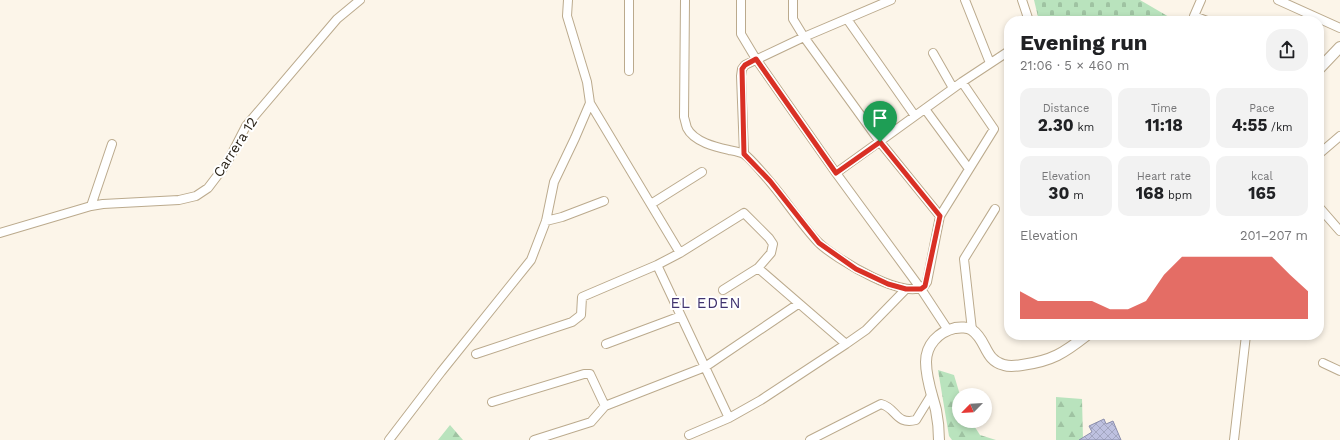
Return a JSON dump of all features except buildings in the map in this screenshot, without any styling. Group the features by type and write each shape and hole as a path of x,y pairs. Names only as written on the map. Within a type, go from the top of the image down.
{"street":[{"name":"Carrera 12","path":"0,233 91,206 179,200 196,196 208,188 228,163 246,126 336,19 360,0"},
{"path":"568,0 567,16 587,82 590,103 680,253"},
{"path":"629,0 629,71"},
{"path":"685,0 684,117 688,130 698,140 744,154 770,181 819,243 856,269 888,284 906,289 921,289 925,286 940,216 994,129 962,82"},
{"path":"741,0 741,34 756,59 836,173 921,289 948,330"},
{"path":"794,0 793,19 804,37 880,142 940,216"},
{"path":"744,154 742,69 745,65 804,37 891,0"},
{"path":"965,0 990,63"},
{"path":"1022,0 1027,16"},
{"path":"1194,16 1200,0"},
{"path":"1278,0 1313,16"},
{"path":"848,19 916,116"},
{"path":"1324,21 1340,28"},
{"path":"1324,63 1340,47"},
{"path":"933,53 953,88"},
{"path":"836,173 953,88 1004,54"},
{"path":"389,440 441,372 531,260 546,221 554,182 590,103"},
{"path":"924,109 969,169"},
{"path":"1324,150 1340,136"},
{"path":"91,206 112,144"},
{"path":"651,204 702,172"},
{"path":"546,221 562,217 604,201"},
{"path":"972,330 964,259 995,208"},
{"path":"1324,212 1340,231"},
{"path":"476,354 572,322 581,315 582,297 657,265 680,253 744,213 769,238 773,244 771,253 758,268 723,290"},
{"path":"657,265 729,418"},
{"path":"758,268 846,344"},
{"path":"689,435 729,418 761,400 846,344 866,330 906,289"},
{"path":"534,440 591,422 605,406 705,367 798,304"},
{"path":"606,344 681,316"},
{"path":"939,440 936,412 926,376 926,360 930,346 935,338 948,330 961,327 972,330 981,340 988,354 993,360 1003,365 1012,366 1035,364 1051,359 1063,353 1080,340"},
{"path":"1234,440 1245,340"},
{"path":"1323,364 1340,371"},
{"path":"492,402 584,374 590,374 605,406"},
{"path":"816,439 881,404 888,406 902,421 909,422 916,420 932,394"}],"green space":[{"path":"1034,0 1140,0 1167,16 1038,16"},
{"path":"938,370 954,375 958,388 952,388 952,428 976,428 980,435 996,440 952,440 949,436"},
{"path":"1056,397 1082,399 1083,440 1056,440"},
{"path":"450,425 463,440 438,440"}],"district":[{"name":"EL EDEN","path":"706,303"}],"route":[{"path":"756,59 836,173 880,142 940,216 927,282 921,289 906,289 888,284 856,269 819,243 770,181 744,154 742,69 745,65 756,59"}]}
